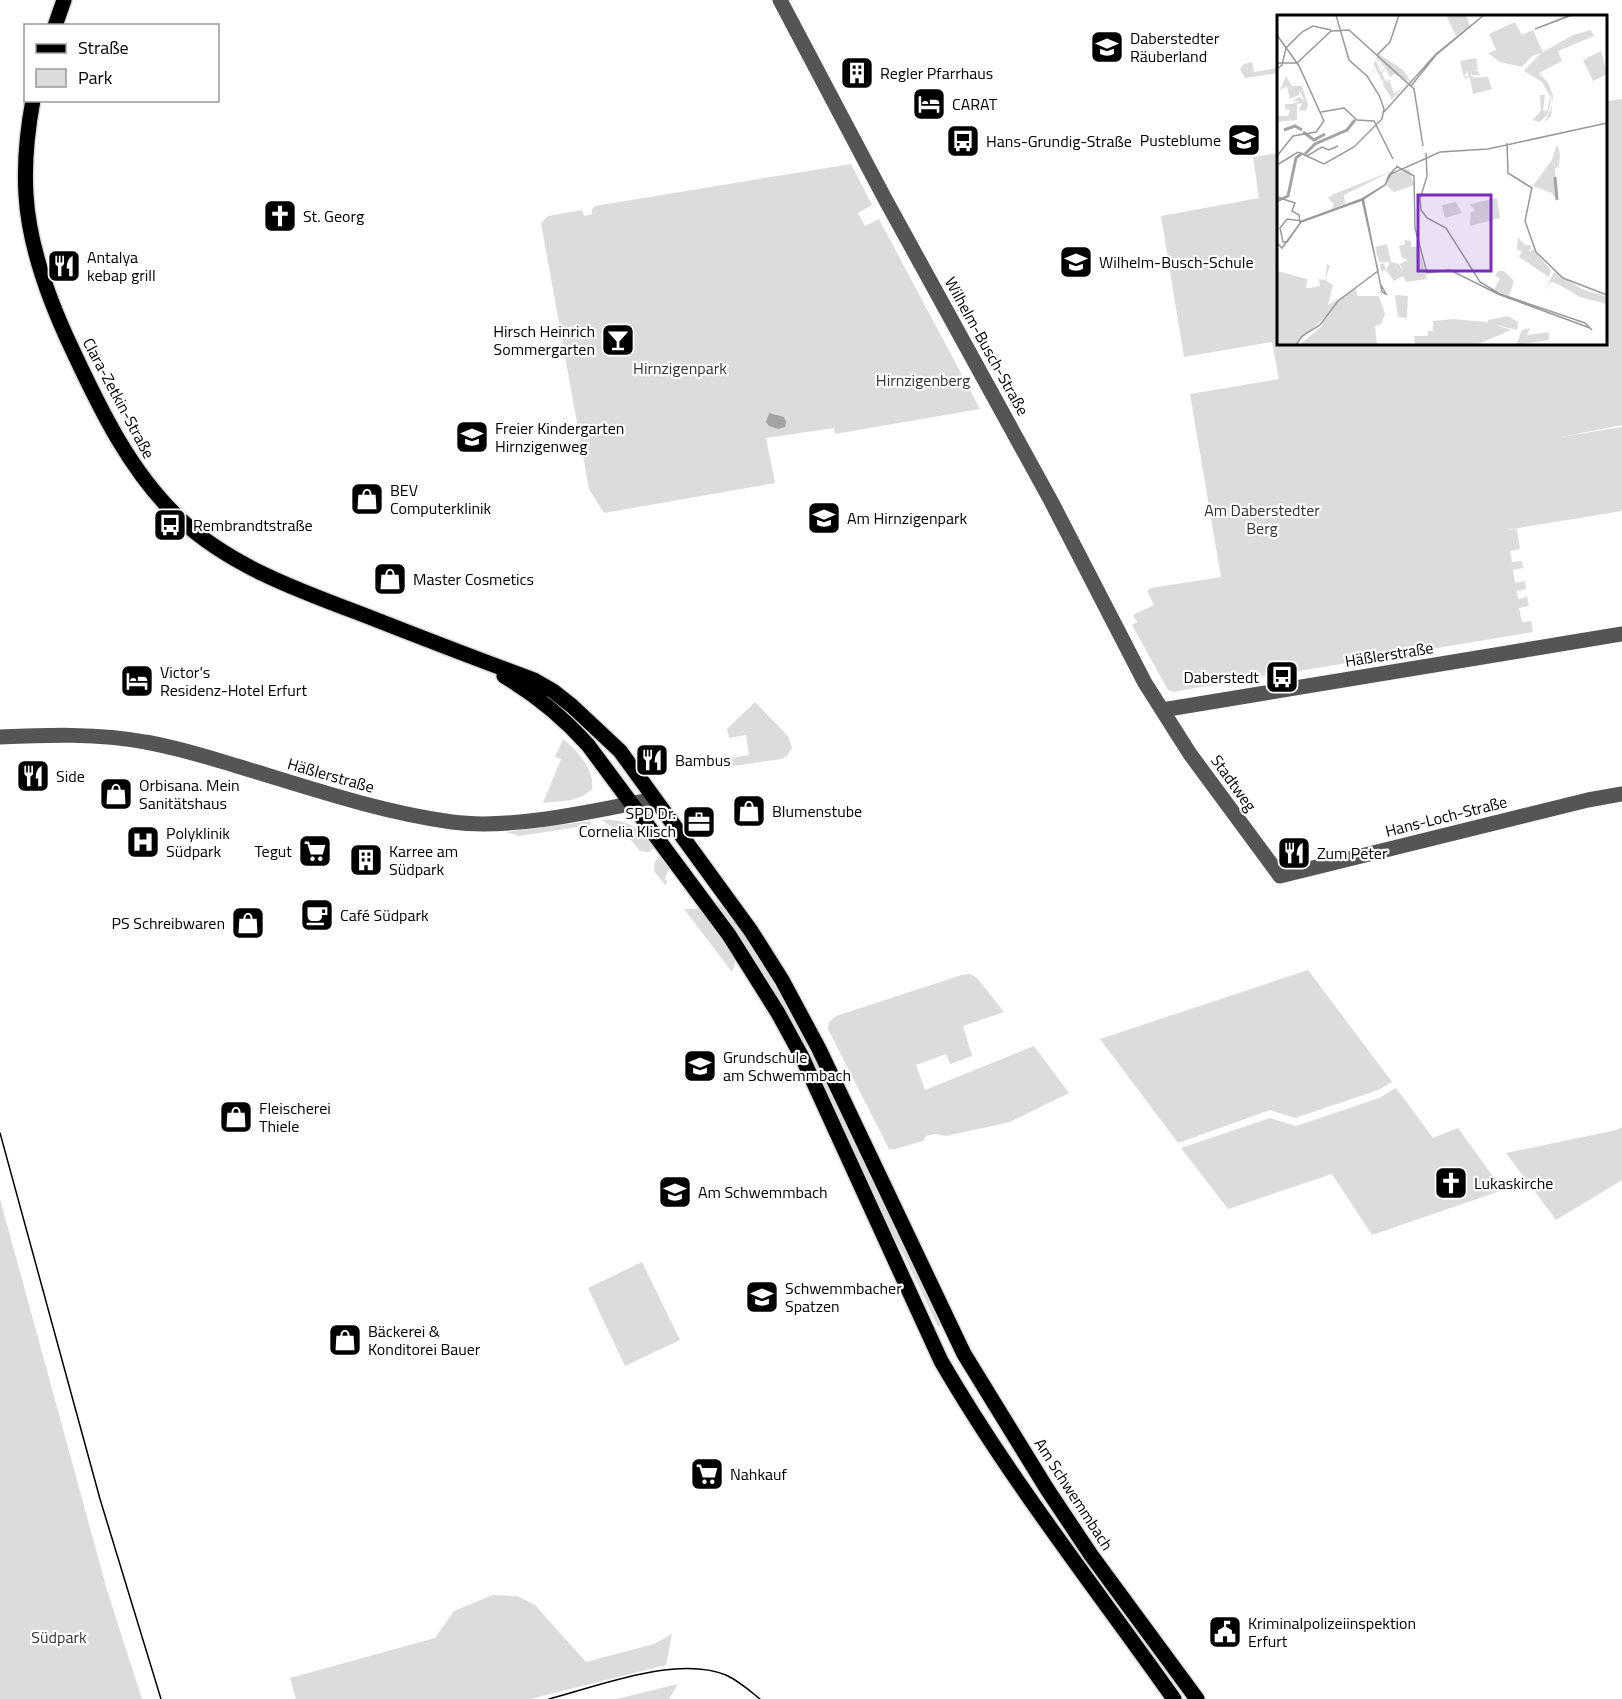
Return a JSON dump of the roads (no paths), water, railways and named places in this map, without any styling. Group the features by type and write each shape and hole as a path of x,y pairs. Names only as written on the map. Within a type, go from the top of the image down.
{"main road":[{"path":"56,24 64,0"},
{"name":"Clara-Zetkin-Straße","path":"33,102 26,152 26,196 29,223 40,267 62,329 92,393 139,472 159,497 186,525 250,567 330,602 534,680 566,700 620,751 654,799"},
{"name":"Clara-Zetkin-Straße","path":"476,659 542,701 569,723 631,804"},
{"name":"Am Schwemmbach","path":"654,799 751,931 803,1017 964,1354 1047,1489 1091,1555 1197,1699"},
{"path":"631,804 729,935 778,1013 801,1057 941,1361 967,1406 1036,1510 1174,1699"}],"street":[{"name":"Wilhelm-Busch-Straße","path":"780,0 884,197 1051,501 1144,683 1162,711"},
{"name":"Häßlerstraße","path":"1162,711 1622,634"},
{"name":"Stadtweg","path":"1162,711 1190,754 1280,876"},
{"name":"Häßlerstraße","path":"0,737 100,737 142,741 182,750 377,806 454,822 492,823 530,820 654,799"},
{"name":"Hans-Loch-Straße","path":"1280,876 1588,800 1622,794"}],"tram line":[{"path":"0,1133 100,1499 161,1699"},
{"path":"549,1699 614,1680 662,1670 685,1668 726,1675 760,1699"}],"place":[{"name":"Daberstedter Räuberland","path":"1107,47"},
{"name":"Regler Pfarrhaus","path":"857,73"},
{"name":"CARAT","path":"929,104"},
{"name":"Pusteblume","path":"1244,140"},
{"name":"Hans-Grundig-Straße","path":"963,141"},
{"name":"St. Georg","path":"280,216"},
{"name":"Wilhelm-Busch-Schule","path":"1076,262"},
{"name":"Antalya kebap grill","path":"64,266"},
{"name":"Hirsch Heinrich Sommergarten","path":"618,340"},
{"name":"Freier Kindergarten Hirnzigenweg","path":"472,437"},
{"name":"BEV Computerklinik","path":"367,499"},
{"name":"Am Hirnzigenpark","path":"824,518"},
{"name":"Rembrandtstraße","path":"170,525"},
{"name":"Master Cosmetics","path":"390,579"},
{"name":"Daberstedt","path":"1282,677"},
{"name":"Victor's Residenz-Hotel Erfurt","path":"137,681"},
{"name":"Bambus","path":"652,760"},
{"name":"Side","path":"33,776"},
{"name":"Orbisana. Mein Sanitätshaus","path":"116,794"},
{"name":"Blumenstube","path":"749,811"},
{"name":"SPD Dr. Cornelia Klisch","path":"699,822"},
{"name":"Polyklinik Südpark","path":"143,842"},
{"name":"Tegut","path":"315,851"},
{"name":"Zum Peter","path":"1294,853"},
{"name":"Karree am Südpark","path":"366,860"},
{"name":"Café Südpark","path":"317,915"},
{"name":"PS Schreibwaren","path":"248,923"},
{"name":"Grundschule am Schwemmbach","path":"700,1066"},
{"name":"Fleischerei Thiele","path":"236,1117"},
{"name":"Lukaskirche","path":"1451,1183"},
{"name":"Am Schwemmbach","path":"675,1192"},
{"name":"Schwemmbacher Spatzen","path":"762,1297"},
{"name":"Bäckerei & Konditorei Bauer","path":"345,1340"},
{"name":"Nahkauf","path":"707,1474"},
{"name":"Kriminalpolizeiinspektion Erfurt","path":"1225,1632"}],"park label":[{"name":"Hirnzigenpark","path":"680,368"},
{"name":"Hirnzigenberg","path":"923,380"},
{"name":"Am Daberstedter Berg","path":"1262,519"},
{"name":"Südpark","path":"59,1637"}]}
